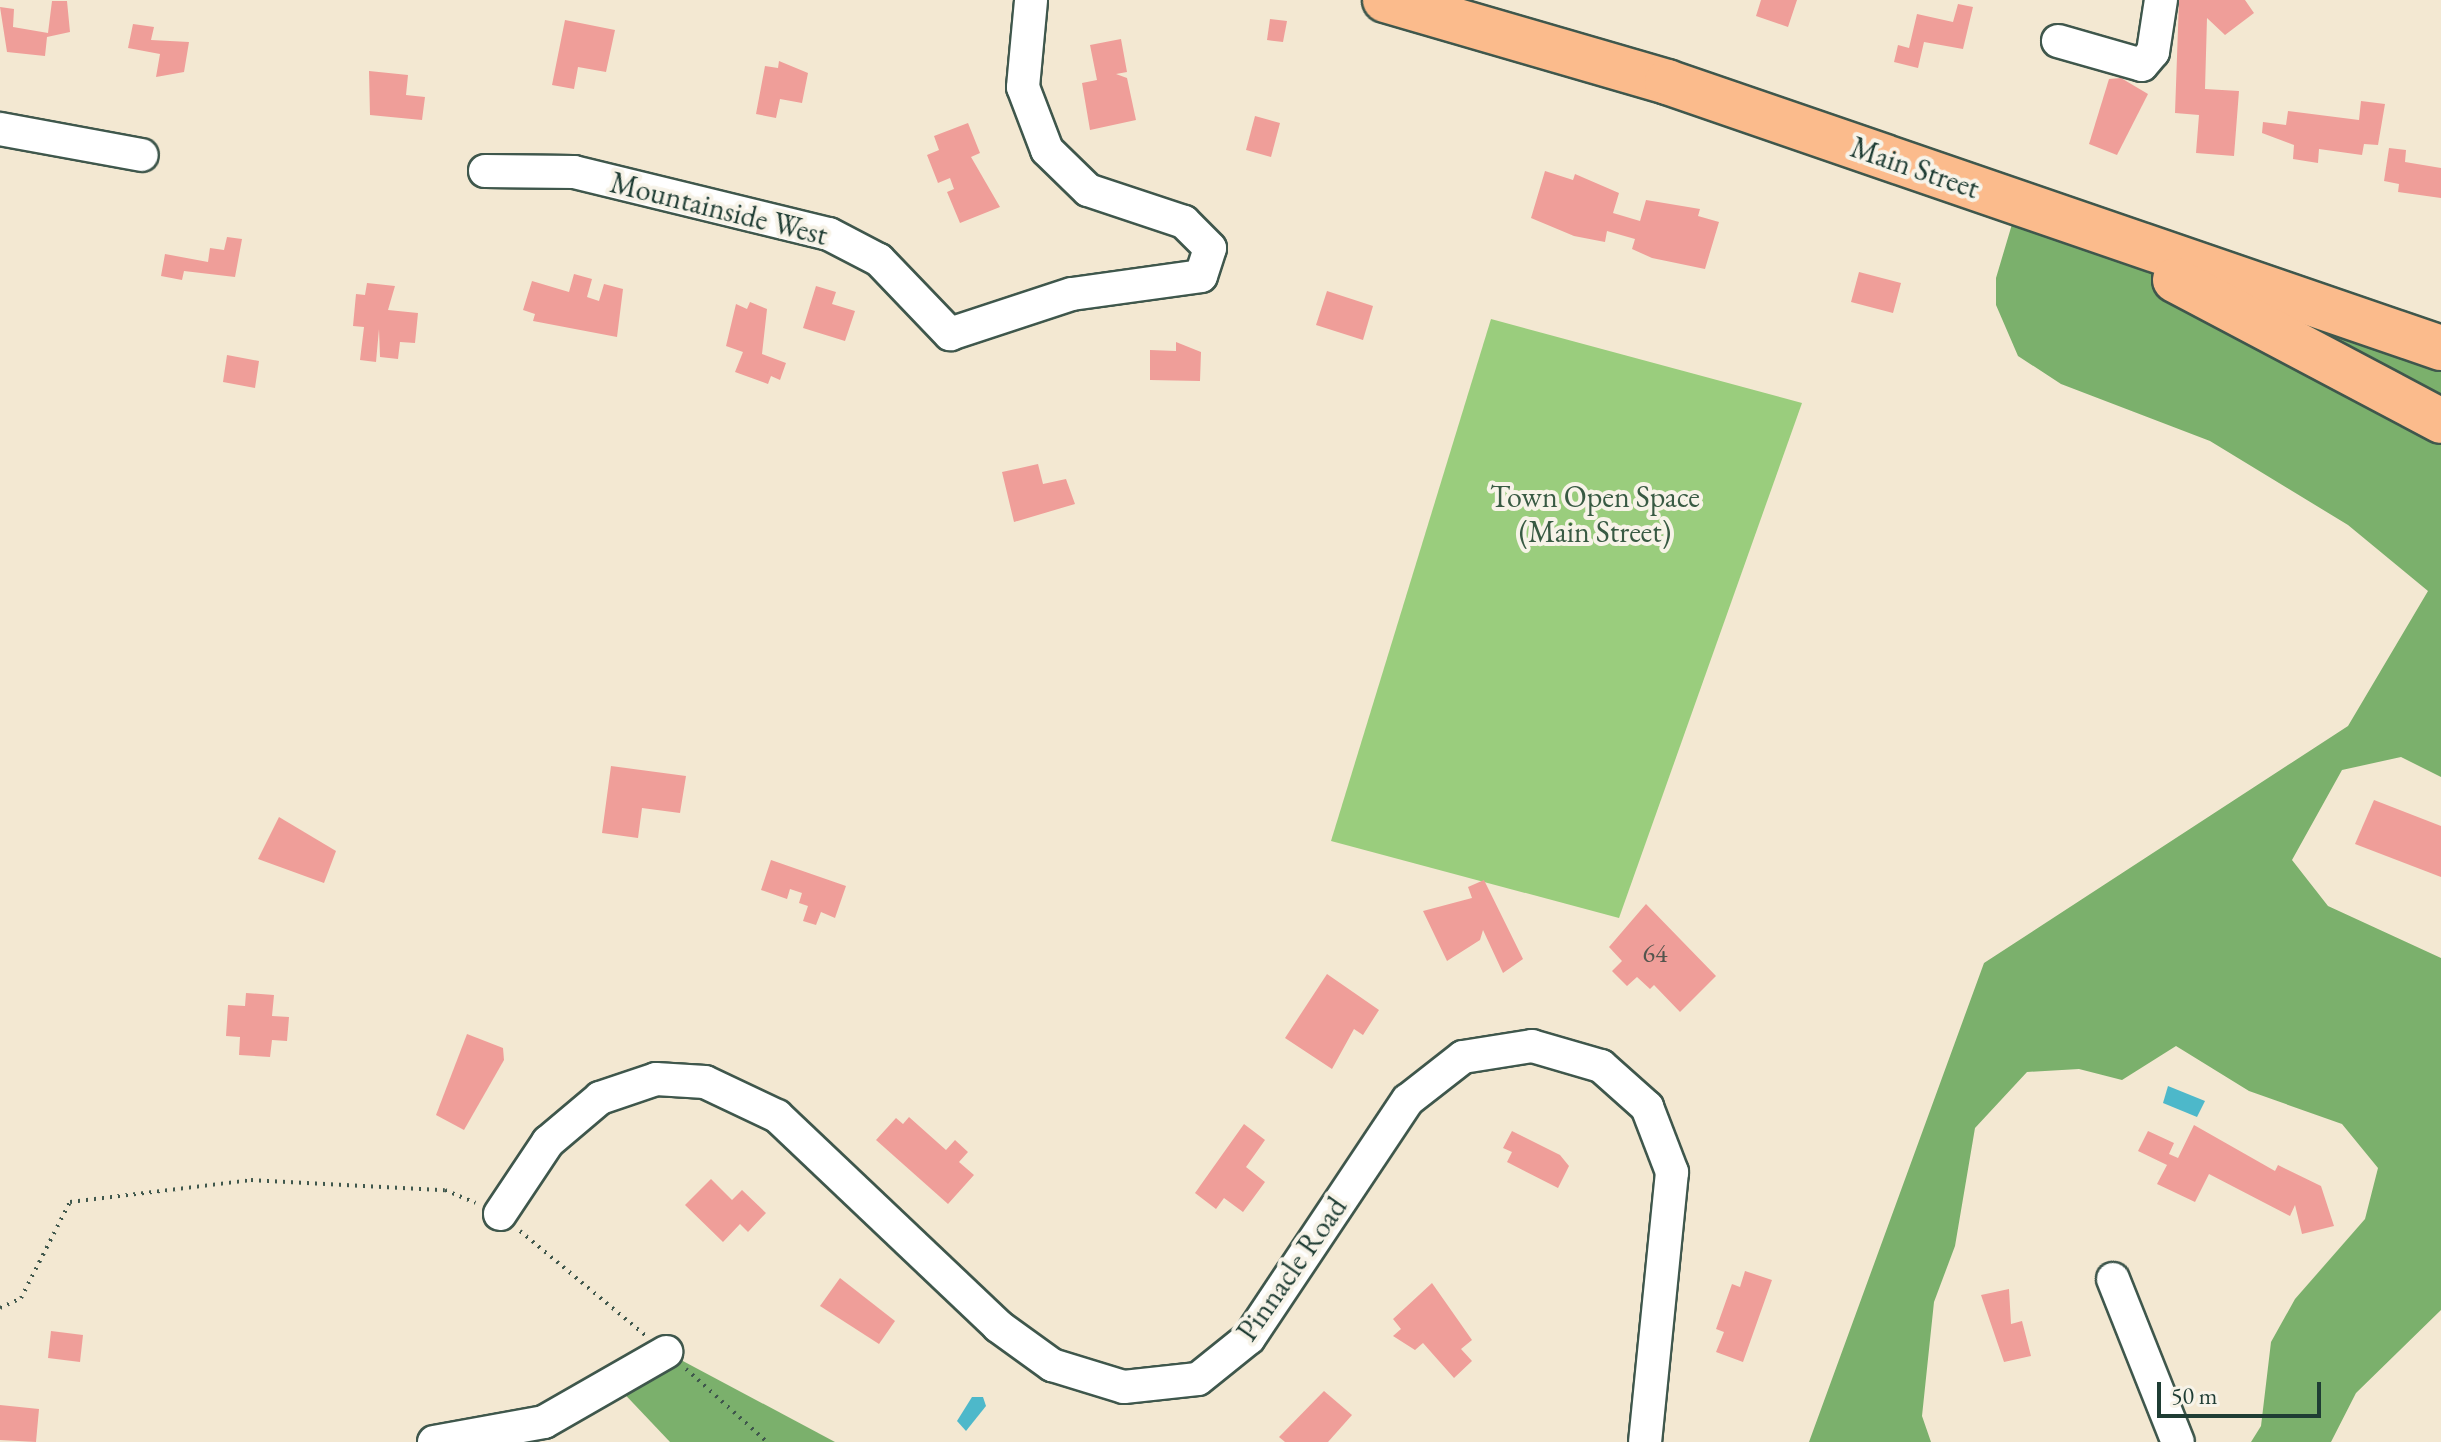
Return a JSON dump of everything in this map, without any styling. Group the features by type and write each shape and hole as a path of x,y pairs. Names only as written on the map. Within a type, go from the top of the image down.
{"highway":[{"name":"Main Street","path":"1385,0 1595,58 2441,348"},
{"path":"2018,204 2441,421"}],"street":[{"name":"Mountainside West","path":"485,171 574,172 829,234 879,260 950,334 1072,294 1201,276 1210,248 1184,222 1088,190 1047,150 1023,87 1031,0"},
{"path":"2058,41 2142,65 2153,52 2161,0"},
{"path":"0,129 142,155"},
{"name":"Pinnacle Road","path":"500,1214 548,1142 600,1098 656,1079 705,1082 777,1116 998,1326 1052,1365 1124,1387 1198,1379 1249,1338 1408,1100 1463,1057 1532,1046 1601,1066 1647,1107 1672,1172 1645,1442"},
{"path":"2113,1279 2178,1442"},
{"path":"434,1442 544,1422 666,1352"}],"path":[{"path":"0,1308 21,1298 70,1202 251,1180 445,1190 500,1214 666,1352 767,1442"}],"green space":[{"path":"2018,204 2441,348 2441,777 2401,757 2342,770 2292,860 2328,906 2441,958 2441,1310 2356,1393 2331,1442 2251,1442 2261,1426 2271,1342 2295,1299 2365,1219 2378,1168 2342,1124 2249,1091 2176,1046 2122,1080 2079,1069 2027,1072 1975,1128 1955,1246 1934,1302 1922,1416 1931,1442 1809,1442 1984,963 2348,726 2428,591 2348,525 2210,441 2061,384 2018,356 1996,305 1996,278"},
{"name":"Town Open Space (Main Street)","path":"1491,319 1802,403 1619,918 1331,841"},
{"path":"666,1352 835,1442 670,1442 615,1384"}],"water":[{"path":"2168,1086 2205,1101 2197,1117 2163,1103"},
{"path":"972,1397 983,1397 986,1406 966,1431 957,1421"}],"building":[{"path":"1761,0 1797,0 1788,27 1756,16"},
{"path":"2179,0 2245,0 2254,13 2225,35 2207,18 2205,89 2239,91 2234,156 2196,153 2199,115 2175,113"},
{"path":"52,1 67,1 70,32 47,37 45,56 7,52 0,7 14,9 13,27 48,33"},
{"path":"1958,4 1973,7 1963,49 1924,42 1918,68 1894,62 1898,45 1909,48 1917,14 1953,22"},
{"path":"1270,19 1287,21 1283,42 1267,40"},
{"path":"565,20 615,30 606,72 578,67 574,89 552,85"},
{"path":"133,24 154,27 151,40 189,42 184,72 156,77 160,54 128,48"},
{"path":"1121,39 1127,72 1116,74 1127,78 1136,120 1090,130 1082,83 1097,80 1090,45"},
{"path":"779,61 808,73 802,103 780,99 776,118 756,114 765,66 778,68"},
{"path":"369,71 408,75 406,95 425,97 422,120 370,115"},
{"path":"2121,78 2148,94 2117,155 2089,144 2109,79"},
{"path":"2361,101 2385,104 2378,145 2364,144 2362,155 2319,149 2318,163 2293,159 2294,145 2262,133 2263,122 2286,125 2288,111 2359,120"},
{"path":"1255,116 1280,123 1271,157 1246,150"},
{"path":"968,123 980,153 971,157 1000,207 960,223 947,192 954,189 950,178 938,183 927,155 939,150 934,136"},
{"path":"2389,148 2406,150 2405,162 2441,168 2441,198 2398,192 2399,184 2384,181"},
{"path":"1545,171 1573,180 1575,174 1619,193 1613,213 1640,221 1646,200 1700,209 1698,216 1719,222 1705,269 1652,258 1632,249 1635,239 1607,231 1605,242 1574,236 1531,218"},
{"path":"227,237 242,239 235,277 184,271 182,280 161,276 165,254 208,262 210,248 224,250"},
{"path":"1859,272 1901,283 1893,313 1851,302"},
{"path":"574,274 592,279 587,297 599,301 604,284 623,289 617,337 533,321 535,314 523,310 532,281 569,292"},
{"path":"367,283 395,286 388,310 418,313 415,343 400,342 398,359 380,357 379,329 376,362 360,360 364,327 353,326 356,294 365,295"},
{"path":"816,286 836,292 832,304 855,311 845,341 803,328"},
{"path":"1327,291 1373,306 1363,340 1316,325"},
{"path":"750,302 767,309 762,354 786,363 780,380 771,376 768,384 735,372 743,352 726,346 736,304 747,309"},
{"path":"1176,342 1201,352 1200,381 1150,380 1150,350 1176,351"},
{"path":"227,355 259,361 255,388 223,382"},
{"path":"1038,464 1043,484 1066,479 1075,504 1014,522 1002,472"},
{"path":"611,766 686,776 680,813 642,808 638,838 602,833"},
{"path":"2374,800 2441,826 2441,877 2355,844"},
{"path":"279,817 336,851 324,883 258,859"},
{"path":"771,860 846,886 835,918 821,912 816,925 803,921 808,906 799,903 802,893 790,889 787,899 761,890"},
{"path":"1484,880 1523,959 1503,973 1483,930 1480,940 1447,961 1423,911 1472,898 1468,887"},
{"path":"1646,904 1716,976 1680,1012 1654,985 1650,989 1637,977 1627,986 1612,971 1622,961 1609,947"},
{"path":"1327,974 1379,1010 1363,1035 1354,1029 1332,1069 1285,1038"},
{"path":"246,993 274,995 272,1016 289,1017 287,1041 272,1040 270,1057 239,1055 240,1037 226,1036 228,1005 245,1006"},
{"path":"467,1034 503,1048 504,1060 464,1130 436,1115"},
{"path":"909,1117 946,1150 955,1140 968,1152 959,1162 974,1175 948,1204 876,1140 896,1118 903,1124"},
{"path":"1244,1124 1265,1140 1246,1167 1265,1182 1243,1212 1224,1198 1216,1209 1195,1193"},
{"path":"2194,1125 2275,1171 2278,1165 2321,1186 2334,1226 2302,1234 2295,1205 2290,1216 2209,1174 2195,1202 2157,1184 2167,1165 2138,1151 2148,1131 2174,1143 2169,1154 2178,1158"},
{"path":"1512,1131 1560,1155 1569,1166 1558,1188 1507,1162 1512,1152 1503,1148"},
{"path":"711,1179 732,1200 742,1190 766,1213 748,1232 740,1224 723,1242 685,1205"},
{"path":"1745,1271 1772,1280 1743,1362 1716,1352 1724,1332 1716,1329 1732,1284 1740,1287"},
{"path":"840,1278 895,1321 879,1344 820,1306"},
{"path":"1432,1283 1472,1340 1461,1349 1472,1361 1454,1378 1423,1343 1415,1350 1393,1336 1401,1329 1393,1319"},
{"path":"2009,1289 2011,1324 2022,1321 2031,1356 2004,1362 1981,1295"},
{"path":"51,1331 83,1335 80,1362 48,1358"},
{"path":"1324,1391 1352,1415 1328,1442 1285,1442 1279,1437"},
{"path":"0,1405 39,1409 36,1442 0,1440"}]}
